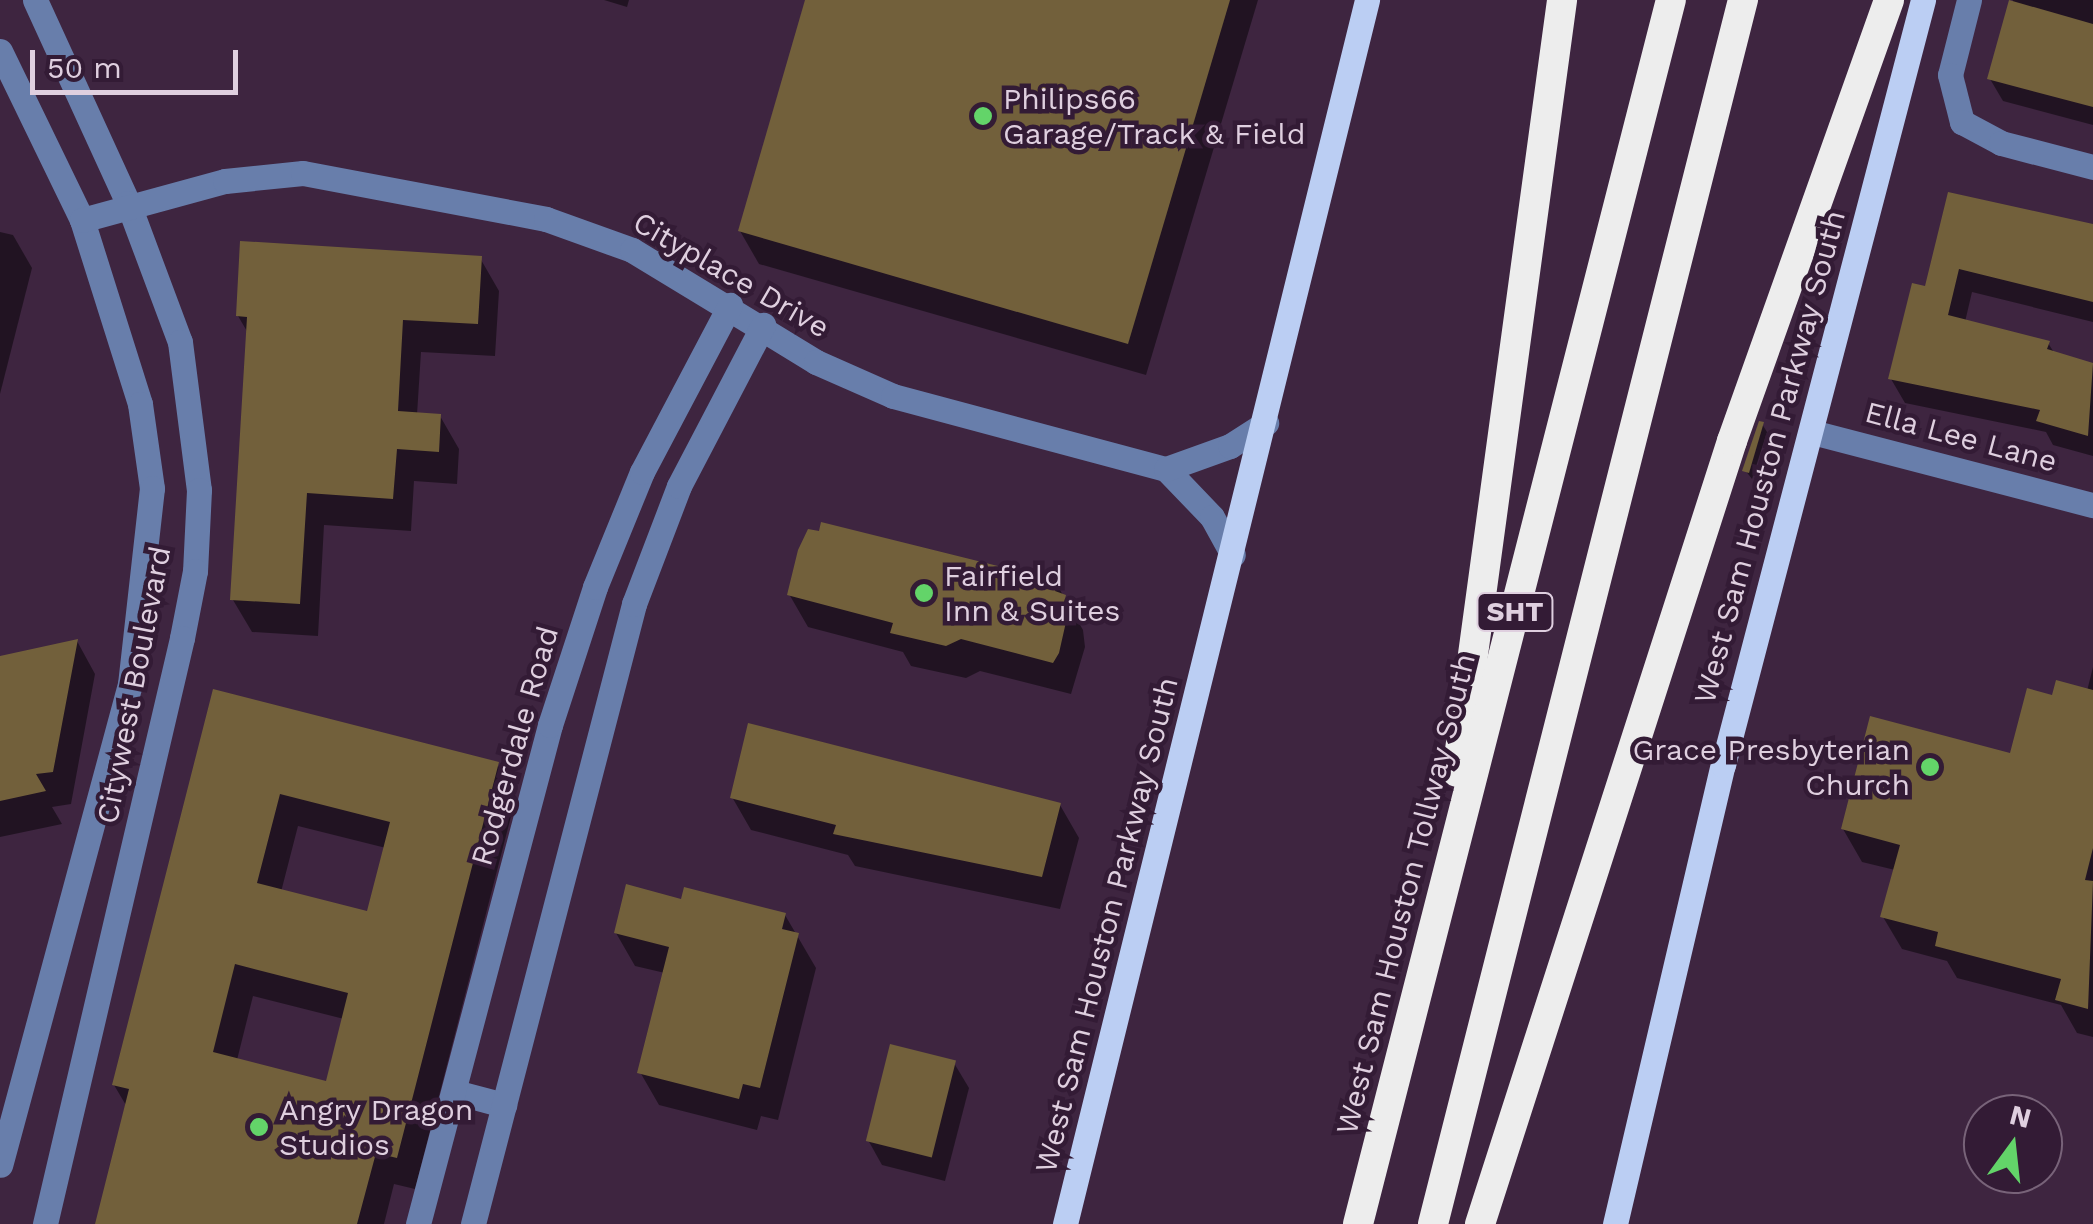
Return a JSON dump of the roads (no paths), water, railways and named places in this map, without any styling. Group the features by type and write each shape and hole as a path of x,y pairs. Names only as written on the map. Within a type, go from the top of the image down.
{"highway":[{"path":"1438,909 1562,0"},
{"name":"West Sam Houston Tollway South","path":"1358,1224 1672,0"},
{"name":"SHT","path":"1433,1224 1742,0"},
{"path":"1480,1224 1732,441 1889,0"}],"main road":[{"name":"West Sam Houston Parkway South","path":"1066,1224 1368,0"},
{"name":"West Sam Houston Parkway South","path":"1615,1224 1723,765 1923,0"}],"street":[{"name":"Citywest Boulevard","path":"36,0 128,203 180,342 199,490 195,571 45,1224"},
{"path":"1969,0 1950,75 1962,122 2001,143 2093,167"},
{"name":"Citywest Boulevard","path":"0,51 82,220 140,404 152,488 130,684 0,1165"},
{"name":"Cityplace Drive","path":"82,220 128,203 224,181 303,173 546,220 632,250 763,326 816,362 892,396 1166,469"},
{"name":"Rodgerdale Road","path":"418,1224 550,725 595,587 642,472 730,306"},
{"path":"473,1224 595,738 634,604 678,486 763,326"},
{"path":"1233,555 1212,517 1166,469 1230,446 1266,423"},
{"name":"Ella Lee Lane","path":"1812,432 2093,505"},
{"path":"550,725 595,738"},
{"path":"455,1092 504,1105"}],"place":[{"name":"Philips66 Garage/Track & Field","path":"983,116"},
{"name":"Fairfield Inn & Suites","path":"924,593"},
{"name":"Grace Presbyterian Church","path":"1930,767"},
{"name":"Angry Dragon Studios","path":"259,1127"}]}
